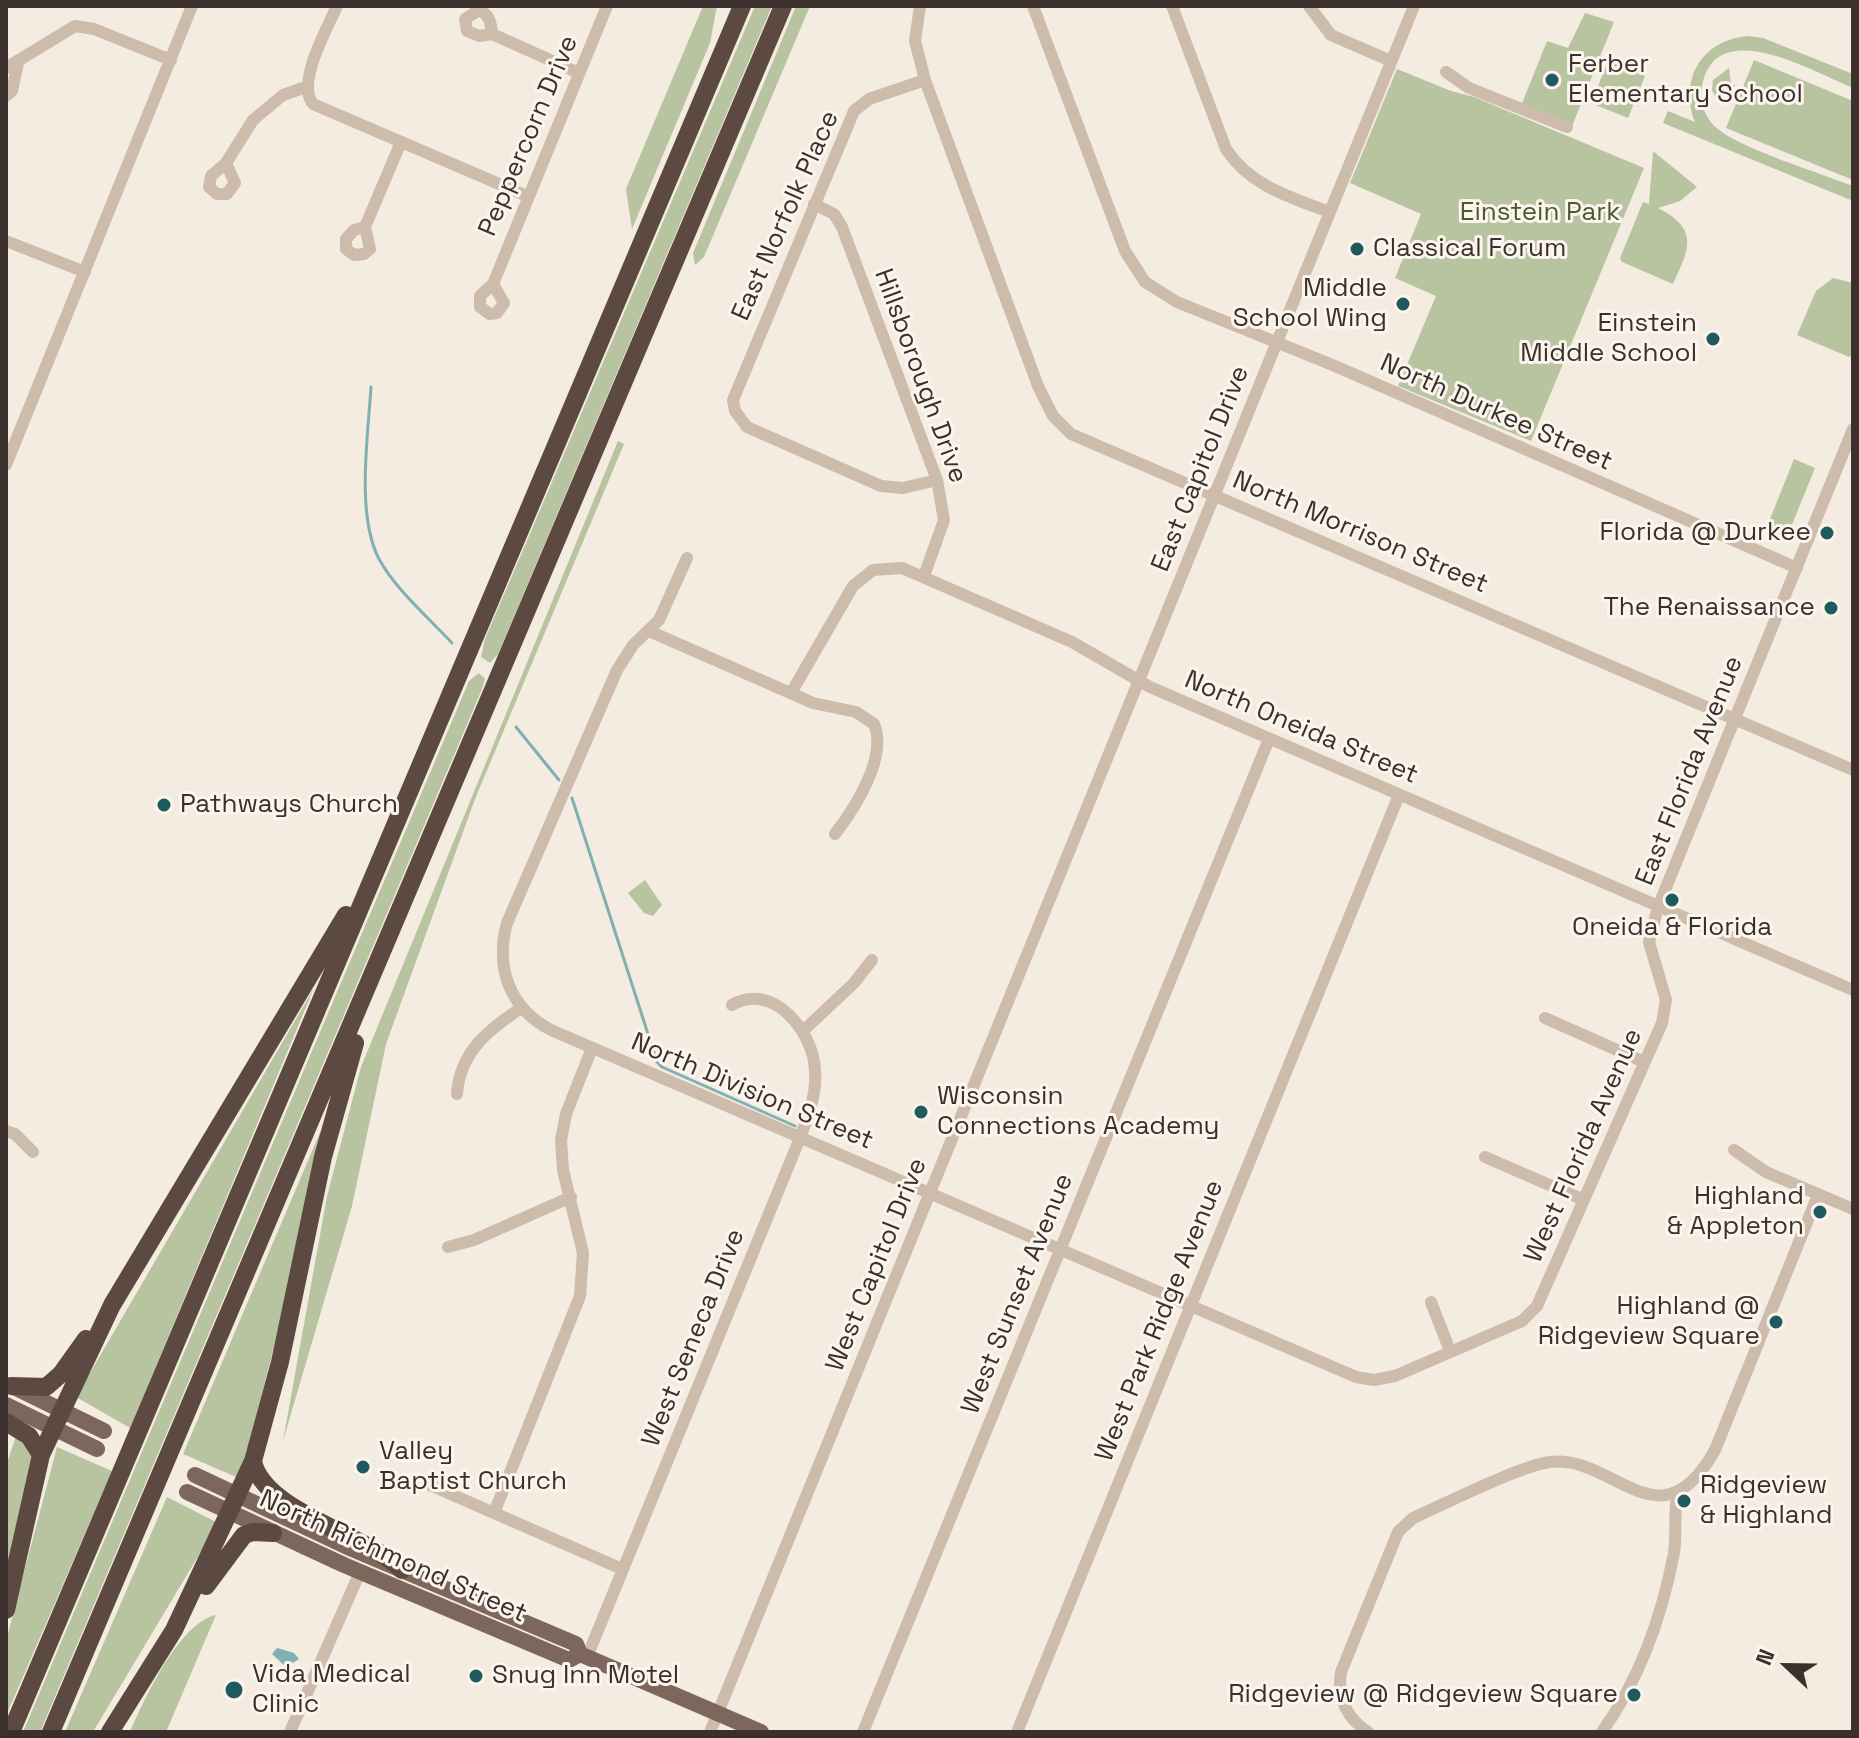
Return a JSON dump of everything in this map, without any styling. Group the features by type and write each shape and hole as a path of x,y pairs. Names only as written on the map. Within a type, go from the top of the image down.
{"highway":[{"path":"11,1732 742,6"},
{"path":"51,1732 783,6"},
{"path":"6,1610 41,1455 112,1305 305,988 377,852 398,822"},
{"path":"174,1630 253,1461 280,1362 323,1157 351,1058 377,987 378,960"},
{"path":"8,1385 39,1389 50,1385 112,1305"},
{"path":"6,1422 29,1436 41,1455"},
{"path":"253,1461 258,1478 277,1494 335,1532 390,1557 402,1570"},
{"path":"110,1732 174,1630 242,1537 253,1532 273,1533"}],"main road":[{"path":"8,1385 104,1431"},
{"path":"6,1405 97,1449"},
{"name":"North Richmond Street","path":"195,1475 273,1533 569,1660 583,1656"},
{"name":"North Richmond Street","path":"187,1492 235,1504 402,1570 576,1644 583,1656 761,1732"}],"street":[{"path":"6,465 192,6"},
{"path":"337,6 306,87 313,104 527,196"},
{"name":"Peppercorn Drive","path":"493,284 607,6"},
{"name":"North Morrison Street","path":"920,6 915,41 925,80 1038,386 1053,416 1084,442 1853,770"},
{"name":"North Durkee Street","path":"1033,6 1134,269 1145,282 1177,302 1277,341 1797,568"},
{"path":"1172,6 1226,149 1236,166 1271,189 1329,212"},
{"path":"1309,6 1331,35 1391,61"},
{"name":"East Capitol Drive","path":"1138,682 1414,6"},
{"path":"6,96 12,91 12,66 75,26 94,29 171,60"},
{"path":"492,34 579,73"},
{"path":"1446,72 1469,88 1567,127"},
{"name":"East Norfolk Place","path":"925,80 869,99 854,111 734,391 735,411 747,427 881,486 903,488 937,480"},
{"path":"226,163 253,120 283,95 306,87"},
{"path":"365,227 401,142"},
{"name":"Hillsborough Drive","path":"814,204 834,214 842,227 937,480 944,520 924,576"},
{"path":"6,241 85,272"},
{"name":"East Florida Avenue","path":"1658,907 1853,429"},
{"path":"457,1094 460,1069 476,1044 521,1008 505,976 502,941 617,670 633,645 666,609 687,558"},
{"name":"North Oneida Street","path":"791,693 853,586 873,570 892,566 924,576 1072,642 1138,682 1853,990"},
{"path":"649,631 827,708 856,712 874,724 879,747 853,808 835,834"},
{"name":"West Capitol Drive","path":"710,1732 1138,682"},
{"name":"West Sunset Avenue","path":"863,1732 1269,739"},
{"name":"West Park Ridge Avenue","path":"1017,1732 1399,795"},
{"name":"West Florida Avenue","path":"1190,1306 1365,1380 1395,1376 1512,1326 1532,1313 1662,1023 1666,1000 1649,950 1658,907"},
{"path":"732,1005 753,997 764,999 784,1011 803,1031 854,983 872,960"},
{"name":"North Division Street","path":"521,1008 539,1024 592,1048 1190,1306"},
{"path":"1545,1018 1644,1062"},
{"name":"West Seneca Drive","path":"583,1656 800,1138 815,1080 811,1050 803,1031"},
{"path":"494,1513 580,1296 583,1253 561,1152 562,1127 592,1048"},
{"path":"6,1131 15,1134 33,1152"},
{"path":"1734,1150 1766,1172 1853,1209"},
{"path":"1485,1157 1584,1200"},
{"path":"1602,1732 1630,1685 1653,1633 1678,1532 1675,1500 1679,1492 1705,1467 1715,1450 1818,1195"},
{"path":"448,1247 572,1203"},
{"path":"1431,1302 1450,1351"},
{"path":"1368,1732 1345,1708 1339,1689 1341,1672 1394,1539 1405,1524 1548,1462 1577,1466 1645,1494 1679,1492"},
{"path":"430,1485 622,1569"},
{"path":"290,1732 360,1572"}],"green space":[{"path":"703,6 717,6 710,43 632,229 626,189"},
{"path":"755,6 772,6 498,654 490,663 481,657 485,639"},
{"path":"796,6 810,6 704,257 695,265 693,253"},
{"path":"1585,13 1614,22 1570,131 1519,111 1547,41 1568,48"},
{"path":"1748,36 1763,38 1853,74 1853,88 1768,54 1746,51 1726,53 1711,65 1702,86 1702,104 1706,115 1718,129 1744,144 1853,186 1853,201 1663,123 1668,111 1695,122 1690,91 1698,65 1718,45"},
{"path":"1754,60 1853,101 1853,180 1726,128"},
{"path":"1613,62 1645,76 1628,118 1591,103 1607,64"},
{"path":"1729,68 1731,84 1735,85 1732,92 1728,91 1717,100 1712,90 1713,80"},
{"name":"Einstein Park","path":"1397,69 1474,97 1644,168 1531,441 1398,386 1436,296 1395,278 1421,214 1350,183"},
{"path":"1653,151 1697,187 1680,201 1658,208 1680,224 1687,240 1684,260 1673,284 1622,262 1620,258 1643,202 1649,204"},
{"path":"1833,278 1853,283 1853,355 1849,357 1797,335 1816,291"},
{"path":"618,441 624,444 475,799 386,1044 352,1206 283,1441 327,1196 361,1067"},
{"path":"1794,459 1815,468 1787,537 1766,529"},
{"path":"479,673 485,679 482,689 40,1732 23,1732 469,681"},
{"path":"645,880 662,905 653,916 644,913 628,893"},
{"path":"314,988 130,1428 76,1397"},
{"path":"321,1130 287,1296 243,1467 236,1477 183,1454"},
{"path":"17,1433 33,1451 6,1571 6,1466"},
{"path":"57,1447 112,1471 6,1716 6,1641"},
{"path":"167,1497 218,1523 93,1732 65,1732"},
{"path":"216,1615 166,1732 130,1732 154,1682 177,1646 189,1632"}],"water":[{"path":"277,1648 294,1653 299,1659 286,1667 272,1654"}],"waterway":[{"path":"371,387 365,475 372,541 394,582 452,643"},
{"path":"516,727 559,780"},
{"path":"572,798 657,1062 662,1067 795,1126"}],"place":[{"name":"Ferber Elementary School","path":"1552,80"},
{"name":"Classical Forum","path":"1357,249"},
{"name":"Middle School Wing","path":"1403,304"},
{"name":"Einstein Middle School","path":"1713,339"},
{"name":"Florida @ Durkee","path":"1827,533"},
{"name":"The Renaissance","path":"1831,608"},
{"name":"Pathways Church","path":"164,805"},
{"name":"Oneida & Florida","path":"1672,900"},
{"name":"Wisconsin Connections Academy","path":"921,1112"},
{"name":"Highland & Appleton","path":"1820,1212"},
{"name":"Highland @ Ridgeview Square","path":"1776,1322"},
{"name":"Valley Baptist Church","path":"363,1467"},
{"name":"Ridgeview & Highland","path":"1684,1501"},
{"name":"Snug Inn Motel","path":"476,1676"},
{"name":"Vida Medical Clinic","path":"234,1690"},
{"name":"Ridgeview @ Ridgeview Square","path":"1634,1695"}]}
